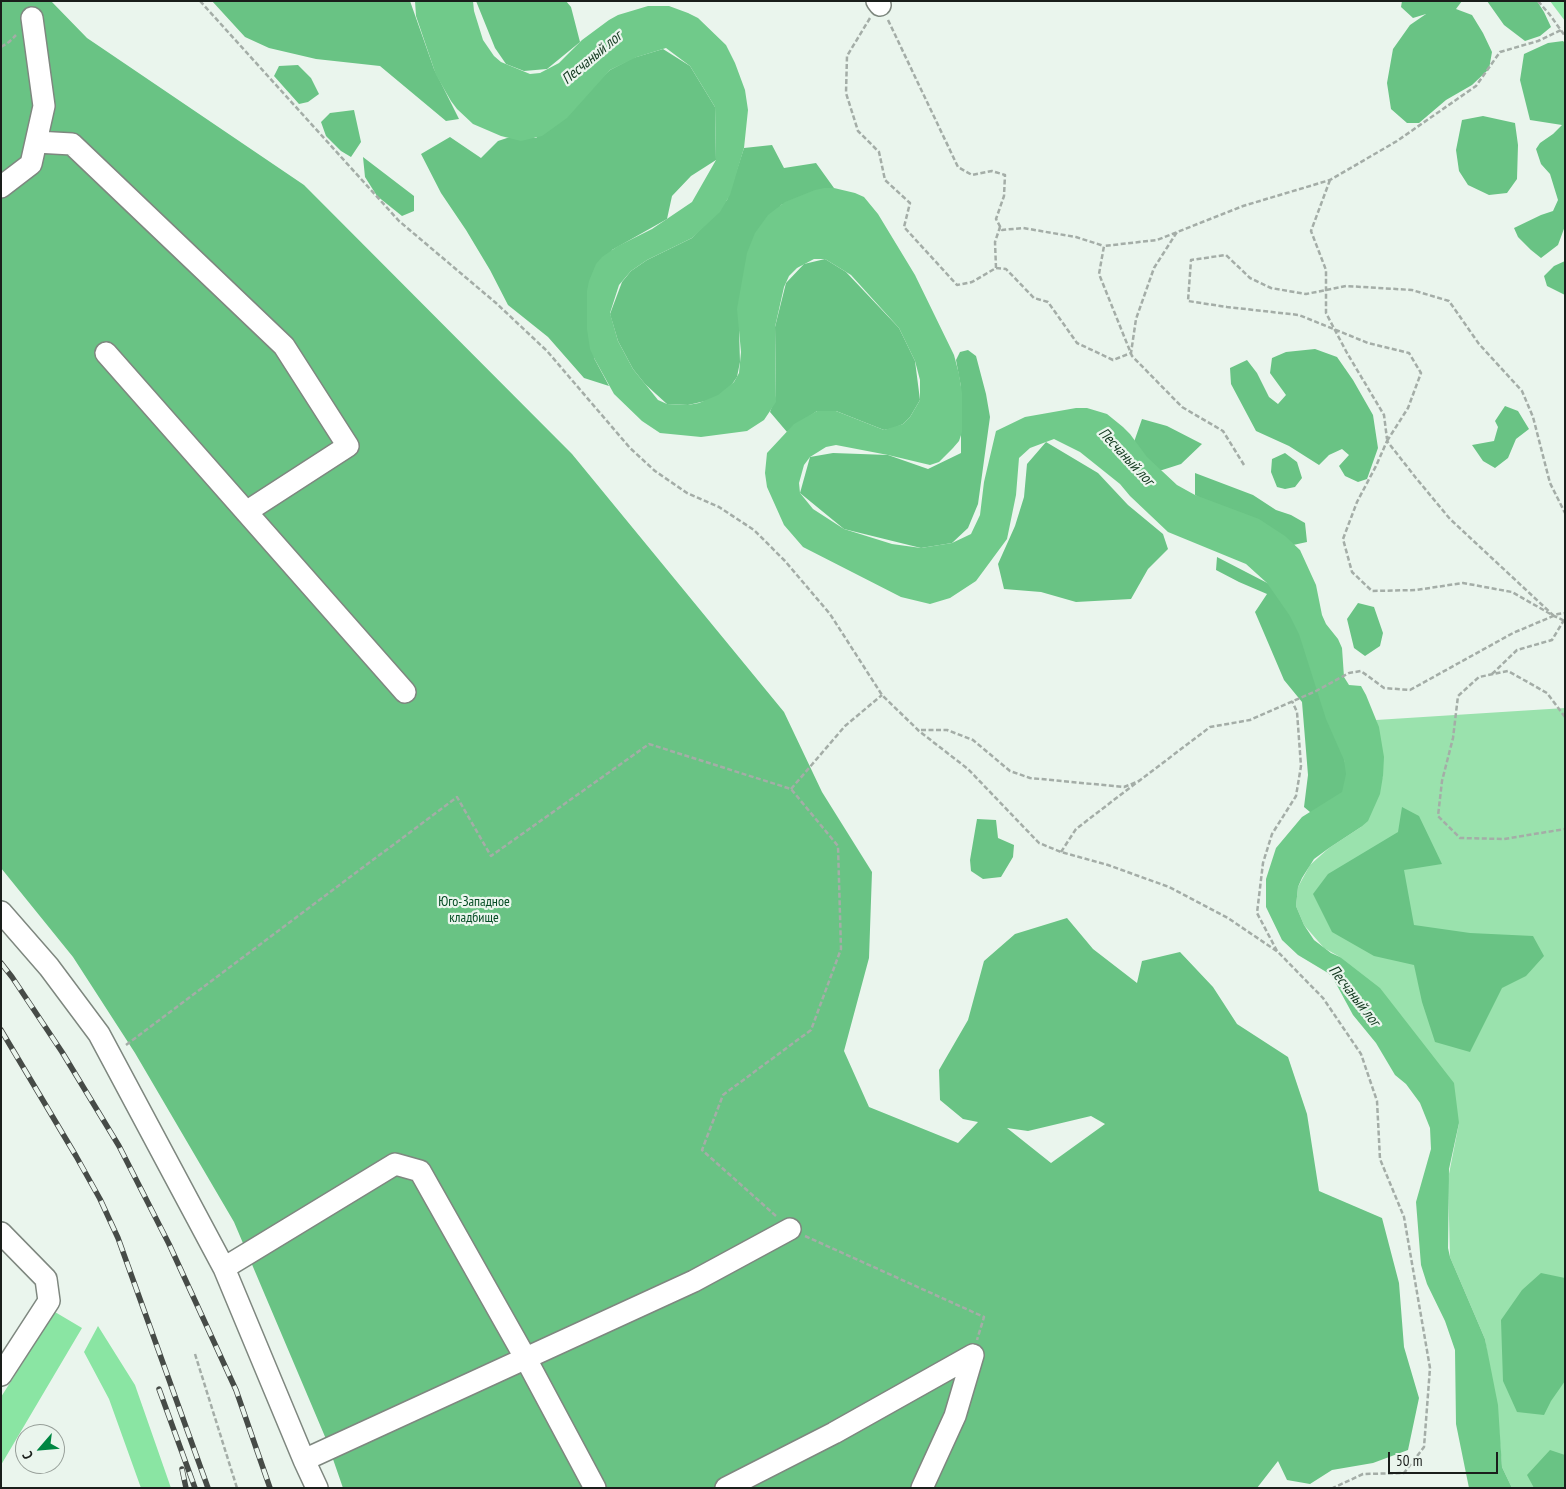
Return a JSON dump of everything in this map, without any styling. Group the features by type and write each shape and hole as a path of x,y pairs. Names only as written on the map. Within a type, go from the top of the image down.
{"lane":[{"path":"1,187 31,164 44,106 32,18"},
{"path":"36,142 72,144 284,346 348,446 246,512"},
{"path":"106,353 405,692"},
{"path":"1,912 49,967 99,1034 224,1268 317,1488"},
{"path":"224,1268 395,1164 420,1171 526,1359 595,1488"},
{"path":"304,1460 694,1281 790,1229"},
{"path":"1,1233 46,1279 49,1301 1,1375"},
{"path":"726,1488 834,1433 973,1355"},
{"path":"922,1488 955,1416 973,1355"}],"path":[{"path":"200,1 399,220 496,303 548,351 636,454 655,471 687,493 719,508 754,530 779,555 830,614 882,695 919,730 968,768 1039,843 1169,887 1228,918 1278,952 1323,998 1361,1054 1377,1102 1380,1158 1404,1218 1430,1368 1424,1447 1404,1473 1363,1474 1333,1488"},
{"path":"1538,1 1565,36"},
{"path":"1131,352 1112,360 1077,343 1048,302 1034,298 1006,269 996,268 972,282 957,285 904,227 910,203 885,180 879,152 858,131 846,93 847,56 879,3 958,167 972,175 992,171 1005,175 1004,196 996,219 1002,230 1023,228 1076,237 1104,246 1157,240 1242,206 1330,180 1397,141 1476,86 1500,52 1538,41 1560,30"},
{"path":"1330,180 1311,230 1326,270 1326,313 1384,415 1387,440 1450,519 1554,616"},
{"path":"996,268 994,242 1000,227"},
{"path":"1131,352 1136,319 1154,268 1177,232"},
{"path":"1104,246 1099,274 1132,356 1182,407 1223,431 1244,465"},
{"path":"1491,675 1517,650 1552,640 1564,620 1512,592 1463,583 1416,590 1372,591 1352,572 1344,539 1357,502 1387,440 1408,408 1421,372 1409,353 1368,343 1299,316 1188,301 1191,260 1226,255 1250,278 1271,288 1306,294 1346,286 1412,290 1449,302 1479,344 1522,391 1533,417 1550,483 1565,513"},
{"path":"1061,852 1076,829 1210,727 1250,720 1316,691 1349,673 1361,671 1384,688 1410,690 1513,633 1565,613"},
{"path":"1565,716 1547,693 1508,671 1479,677 1458,696 1453,738 1442,780 1438,816 1460,838 1504,839 1565,829"},
{"path":"791,789 845,726 882,695"},
{"path":"1278,952 1257,913 1263,862 1272,834 1296,796 1300,774 1297,712 1292,700"},
{"path":"919,730 947,730 972,740 1010,771 1030,778 1124,787 1139,781"},
{"path":"111,1057 457,796 491,856 649,744 791,789 838,846 841,949 811,1030 724,1095 702,1150 790,1229 984,1318 973,1355"},
{"path":"195,1354 237,1488"}],"shaded area":[{"path":"1565,708 1565,1488 1512,1488 1502,1467 1499,1431 1485,1339 1450,1257 1448,1179 1459,1123 1340,957 1324,948 1304,925 1296,906 1298,887 1310,865 1329,848 1361,827 1383,776 1376,720"}],"green space":[{"name":"Юго-Западное кладбище","path":"1,1 51,1 87,38 304,185 572,454 784,712 822,792 872,872 869,958 844,1051 869,1107 958,1143 978,1122 963,1119 940,1100 939,1070 968,1020 984,961 1015,934 1067,918 1093,949 1137,983 1142,961 1180,952 1213,987 1237,1024 1288,1057 1307,1114 1319,1191 1382,1218 1399,1283 1404,1347 1419,1398 1408,1450 1373,1463 1332,1470 1310,1484 1287,1480 1278,1461 1257,1488 343,1488 326,1439 234,1222 135,1053 73,957 1,868","holes":["1091,1116 1105,1124 1051,1163 1007,1128 1028,1131"]},
{"path":"212,1 410,1 434,69 459,119 446,121 380,66 316,59 269,48 245,37"},
{"path":"476,1 566,1 571,7 580,42 547,69 524,71 506,64 495,48"},
{"path":"1402,1 1462,1 1456,9 1472,15 1492,52 1489,69 1472,85 1446,100 1419,123 1407,123 1391,109 1387,83 1393,49 1410,25 1426,14 1413,18 1401,7"},
{"path":"1487,1 1537,1 1551,27 1540,36 1525,41 1504,25"},
{"path":"1563,41 1565,43 1565,226 1558,245 1541,258 1518,237 1514,228 1553,211 1558,200 1550,174 1541,164 1536,149 1540,143 1562,125 1530,120 1520,80 1524,54 1548,43"},
{"path":"663,49 690,66 715,107 716,160 691,176 672,196 667,219 612,250 594,358 609,386 584,378 548,337 508,305 490,270 441,193 421,154 450,137 481,158 498,141 507,138 536,138 610,70 633,58"},
{"path":"298,65 311,78 319,94 308,102 299,104 274,76 279,66"},
{"path":"354,110 361,142 351,157 341,151 326,136 321,122 330,113"},
{"path":"1483,116 1515,123 1518,145 1517,179 1507,193 1489,195 1468,185 1459,171 1456,150 1462,120"},
{"path":"772,145 784,168 816,163 834,188 781,205 739,329 740,362 737,377 723,397 688,405 667,404 645,384 633,369 618,341 610,314 622,282 631,271 647,260 692,238 727,200 744,148"},
{"path":"363,157 414,196 414,211 402,216 377,196 365,177"},
{"path":"825,259 846,272 899,328 915,361 920,400 910,417 903,424 894,428 884,430 836,411 817,411 787,432 770,412 776,396 775,327 786,283 804,264"},
{"path":"1565,261 1565,295 1547,286 1544,276 1554,266"},
{"path":"1315,349 1337,357 1373,415 1378,448 1367,479 1358,482 1345,476 1339,466 1349,455 1342,449 1329,455 1319,465 1289,446 1256,431 1231,384 1230,368 1247,360 1257,373 1269,397 1278,404 1286,395 1270,373 1272,358 1286,352"},
{"path":"968,350 976,356 990,417 978,504 968,528 952,543 921,548 844,529 800,493 810,457 833,453 888,455 928,469 961,453 961,387 956,360 960,352"},
{"path":"1505,406 1518,411 1529,429 1516,439 1508,458 1495,468 1483,461 1472,445 1494,441 1498,427 1495,421"},
{"path":"1142,419 1167,426 1202,444 1181,464 1156,472 1134,442"},
{"path":"1046,442 1098,473 1128,505 1163,534 1168,549 1148,569 1131,599 1076,602 1041,592 1004,589 998,564 1015,526 1024,497 1027,464"},
{"path":"1285,453 1297,462 1302,478 1295,487 1285,489 1277,487 1271,472 1272,459"},
{"path":"1195,473 1253,495 1276,510 1291,515 1305,523 1307,542 1284,547 1195,495"},
{"path":"1217,557 1275,587 1320,653 1352,793 1319,812 1310,812 1304,807 1308,775 1302,702 1284,680 1255,612 1267,594 1216,570"},
{"path":"1358,603 1374,607 1383,633 1380,646 1365,656 1354,648 1347,619"},
{"path":"1402,807 1419,816 1442,864 1404,870 1414,925 1470,933 1533,936 1544,956 1526,976 1502,988 1470,1052 1435,1042 1422,1002 1414,965 1374,956 1332,932 1313,894 1328,874 1398,832"},
{"path":"977,819 996,820 998,838 1014,845 1013,857 1001,877 983,879 971,871 970,860"},
{"path":"1541,1273 1565,1278 1565,1381 1544,1415 1517,1412 1503,1381 1501,1320 1522,1290"},
{"path":"1550,1450 1565,1455 1565,1488 1534,1488 1527,1475"}],"water":[{"name":"Песчаный лог","path":"415,1 473,1 474,11 483,40 494,56 501,62 530,74 540,73 559,63 582,40 609,20 618,15 648,6 669,6 698,18 726,45 745,90 748,110 744,148 730,195 720,212 692,238 647,260 631,271 619,285 610,313 618,341 633,369 658,400 667,404 688,405 699,403 718,395 734,382 739,373 741,352 737,309 747,253 755,233 768,215 785,202 824,188 834,188 864,197 878,214 915,275 954,355 962,393 962,432 959,441 953,448 939,462 930,465 836,445 826,447 810,457 804,465 799,483 800,493 813,509 844,529 892,544 921,548 952,543 971,534 980,515 984,482 996,431 1025,417 1076,408 1087,408 1107,414 1123,427 1147,457 1177,485 1195,495 1259,519 1285,536 1300,550 1316,585 1322,615 1342,648 1344,677 1349,685 1361,686 1366,695 1379,727 1384,757 1380,794 1368,821 1314,859 1298,887 1296,906 1304,925 1314,940 1331,953 1340,957 1380,988 1454,1083 1459,1123 1449,1169 1448,1248 1450,1257 1485,1339 1498,1405 1502,1467 1512,1488 1469,1488 1456,1424 1455,1350 1421,1265 1416,1202 1431,1149 1430,1128 1420,1103 1406,1084 1395,1075 1376,1043 1353,1015 1333,978 1298,955 1282,940 1266,907 1266,879 1276,848 1302,817 1342,792 1346,774 1344,760 1326,719 1299,634 1290,616 1267,583 1246,564 1168,532 1120,484 1080,452 1054,439 1030,448 1019,458 1016,495 1007,539 976,581 950,598 930,604 901,597 803,547 784,525 767,487 765,473 767,453 794,424 817,411 836,411 884,430 903,424 910,417 920,400 920,380 915,361 899,328 851,275 825,259 814,259 797,268 789,276 784,287 775,327 776,402 764,420 747,431 701,437 660,433 642,421 614,394 590,349 587,329 587,291 589,281 596,264 602,257 618,246 652,229 692,202 716,160 715,107 690,66 666,48 637,57 610,70 567,118 542,136 521,141 501,136 473,124 451,101 436,75 416,16"}],"building":[{"path":"1550,1 1565,1 1565,21"},
{"path":"55,1312 82,1328 25,1424 15,1424 15,1441 1,1465 1,1397"},
{"path":"98,1326 135,1385 171,1488 141,1488 109,1399 84,1352"}],"railway":[{"path":"1,963 62,1052 119,1146 169,1244 236,1390 270,1488"},
{"path":"1,1030 76,1156 100,1199 118,1238 208,1488"},
{"path":"159,1389 195,1488"},
{"path":"182,1469 186,1488"}]}
